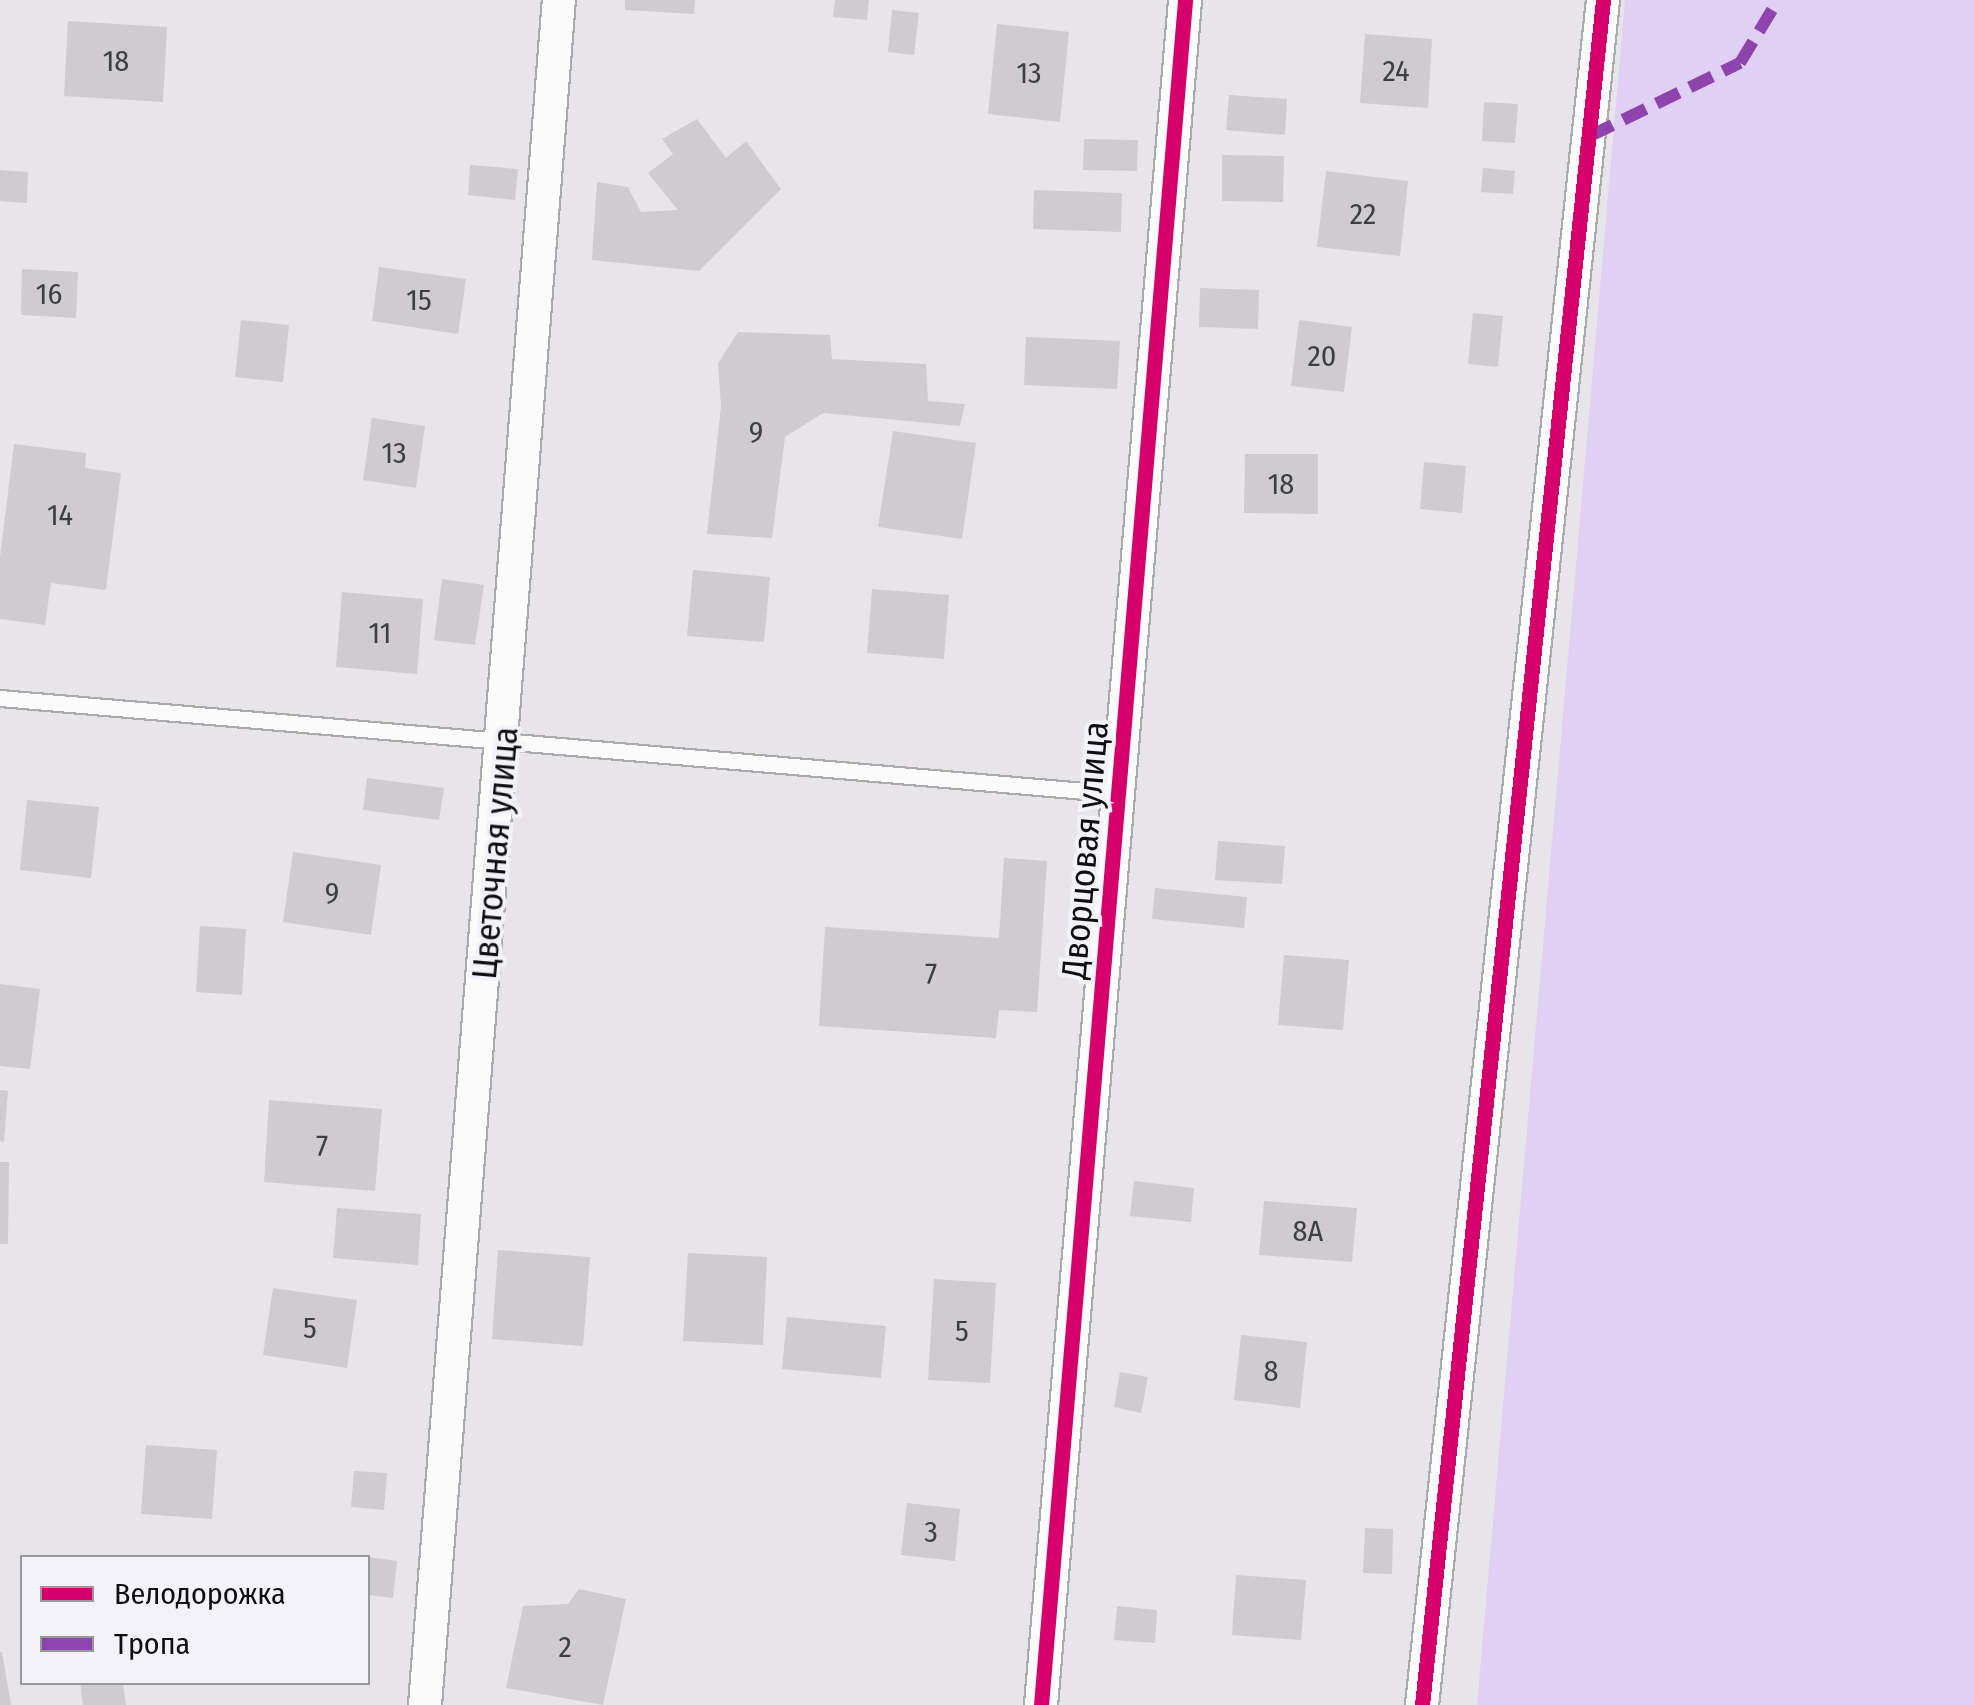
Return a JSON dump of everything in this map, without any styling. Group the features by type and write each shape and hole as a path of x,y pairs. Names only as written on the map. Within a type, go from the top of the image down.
{"street":[{"name":"Цветочная улица","path":"424,1705 504,740 559,0"},
{"name":"Дворцовая улица","path":"1040,1705 1185,0"},
{"path":"1422,1705 1603,0"}],"lane":[{"path":"0,698 1120,794"}],"shaded area":[{"path":"1625,0 1974,0 1974,1705 1477,1705"}],"building":[{"path":"625,0 695,0 694,14 625,10"},
{"path":"835,0 869,0 867,20 833,17"},
{"path":"892,10 919,13 914,55 888,52"},
{"path":"68,21 167,27 163,102 64,96"},
{"path":"997,24 1069,32 1060,122 988,114"},
{"path":"1365,34 1432,39 1428,108 1360,103"},
{"path":"1229,95 1287,99 1285,135 1226,130"},
{"path":"1484,102 1518,104 1515,143 1482,141"},
{"path":"697,119 726,158 746,141 781,189 699,271 592,260 597,182 628,187 641,212 678,210 648,173 673,154 662,139"},
{"path":"1084,139 1138,140 1137,171 1083,170"},
{"path":"1222,155 1284,156 1283,202 1222,201"},
{"path":"470,165 518,169 515,200 468,195"},
{"path":"1483,168 1515,171 1513,194 1481,192"},
{"path":"0,170 28,172 27,203 0,201"},
{"path":"1326,171 1408,181 1400,256 1317,247"},
{"path":"1034,190 1122,193 1121,232 1033,229"},
{"path":"379,267 466,279 458,334 372,321"},
{"path":"22,269 78,272 76,318 21,315"},
{"path":"1200,288 1259,290 1258,329 1199,327"},
{"path":"1473,313 1503,316 1498,367 1468,364"},
{"path":"241,320 289,325 283,382 235,377"},
{"path":"1299,320 1352,327 1344,392 1291,386"},
{"path":"738,332 830,335 832,359 926,364 928,401 965,404 960,426 823,413 785,437 772,538 707,534 721,406 718,363"},
{"path":"1026,337 1120,341 1117,389 1024,385"},
{"path":"372,418 425,426 416,488 363,480"},
{"path":"893,431 976,443 962,539 878,527"},
{"path":"14,444 86,453 85,468 121,473 106,590 51,583 45,625 0,619 0,557"},
{"path":"1245,454 1318,454 1318,514 1244,513"},
{"path":"1424,462 1466,466 1462,513 1420,509"},
{"path":"693,570 770,577 764,642 687,636"},
{"path":"442,579 484,585 475,645 434,640"},
{"path":"872,589 949,595 944,659 867,653"},
{"path":"342,592 423,599 417,674 336,667"},
{"path":"367,778 444,788 439,820 363,810"},
{"path":"27,800 99,807 91,878 20,870"},
{"path":"1218,841 1285,846 1282,884 1215,880"},
{"path":"293,852 381,865 371,935 283,922"},
{"path":"1004,858 1047,861 1037,1012 999,1010 996,1038 819,1026 825,927 999,938"},
{"path":"1155,888 1247,897 1244,928 1152,919"},
{"path":"200,926 246,929 242,995 196,992"},
{"path":"1284,955 1349,960 1343,1030 1278,1025"},
{"path":"0,984 40,989 30,1069 0,1066"},
{"path":"0,1090 8,1091 4,1142 0,1141"},
{"path":"269,1100 382,1109 375,1191 264,1182"},
{"path":"0,1162 9,1162 8,1244 0,1244"},
{"path":"1134,1181 1194,1188 1191,1222 1130,1216"},
{"path":"1264,1201 1357,1208 1352,1262 1259,1255"},
{"path":"337,1208 421,1214 418,1265 333,1258"},
{"path":"498,1250 590,1257 583,1346 492,1339"},
{"path":"688,1253 767,1257 763,1345 683,1341"},
{"path":"934,1279 996,1283 990,1383 928,1380"},
{"path":"273,1288 357,1300 347,1368 263,1355"},
{"path":"787,1317 886,1326 881,1378 782,1369"},
{"path":"1241,1335 1307,1342 1300,1408 1234,1400"},
{"path":"1120,1372 1148,1377 1141,1413 1114,1407"},
{"path":"146,1445 217,1450 212,1519 141,1514"},
{"path":"354,1471 387,1473 384,1510 351,1507"},
{"path":"907,1503 960,1509 955,1561 901,1555"},
{"path":"1365,1528 1393,1529 1392,1574 1363,1573"},
{"path":"370,1557 397,1561 393,1598 370,1595"},
{"path":"1236,1575 1306,1580 1301,1640 1232,1635"},
{"path":"579,1589 626,1599 603,1705 506,1688 523,1606 568,1604"},
{"path":"1117,1606 1157,1610 1155,1643 1114,1640"},
{"path":"2,1652 11,1705 0,1705"},
{"path":"80,1685 123,1685 126,1705 83,1705"}],"marked path":[{"path":"1590,136 1740,63 1778,0"}],"cycle path":[{"path":"1041,1705 1185,0"},
{"path":"1422,1705 1603,0"}]}
